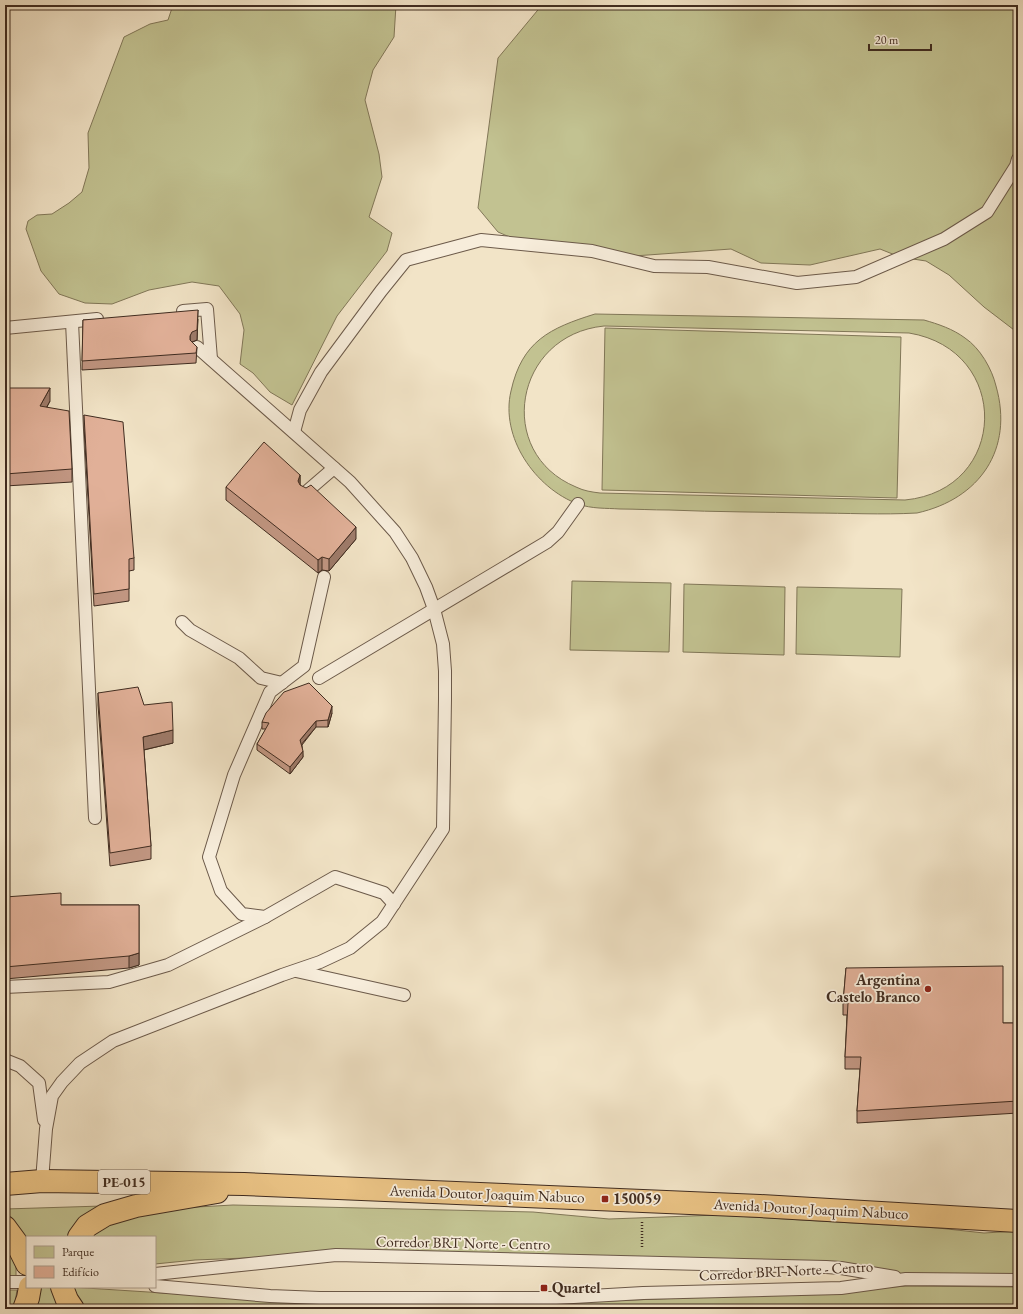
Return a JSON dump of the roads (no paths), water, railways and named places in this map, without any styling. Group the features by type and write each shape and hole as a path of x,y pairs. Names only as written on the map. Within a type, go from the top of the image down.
{"highway":[{"name":"PE-015","path":"5,1184 42,1181 250,1184"},
{"name":"Avenida Doutor Joaquim Nabuco","path":"250,1184 752,1206 1018,1221"},
{"path":"80,1236 87,1226 106,1215 136,1206 188,1198 250,1184"},
{"path":"5,1227 16,1242 26,1262"},
{"path":"24,1309 30,1288"},
{"path":"62,1288 72,1309"}],"lane":[{"path":"294,432 300,410 321,372 380,291 406,260 480,240 592,251 654,266 708,267 797,283 856,276 944,239 987,212 1016,166 1018,159"},
{"path":"170,312 207,309 211,359"},
{"path":"5,328 109,318"},
{"path":"72,322 95,818"},
{"path":"42,1181 46,1129 52,1096 62,1082 80,1063 113,1041 320,962 350,948 382,922 443,829 445,671 443,644 434,609 426,587 412,558 395,532 350,482 197,347"},
{"path":"305,493 334,468"},
{"path":"319,678 546,542 558,532 578,504"},
{"path":"265,917 242,914 221,891 209,857 234,775 270,692 304,666 324,577"},
{"path":"182,622 190,630 240,658 262,678 282,683"},
{"path":"5,987 108,982 168,965 265,917 335,877 384,893 394,904"},
{"path":"294,971 404,994"},
{"path":"5,1060 20,1066 39,1083 46,1129"},
{"name":"Corredor BRT Norte - Centro","path":"156,1274 336,1255 826,1267 906,1279"},
{"path":"906,1279 1018,1280"},
{"name":"Corredor BRT Norte - Centro","path":"156,1286 270,1296 556,1298 643,1292 842,1288 906,1279"},
{"path":"5,1282 26,1282"}],"place":[{"name":"Argentina Castelo Branco","path":"928,989"},
{"name":"150059","path":"605,1199"},
{"name":"Quartel","path":"544,1288"}]}
